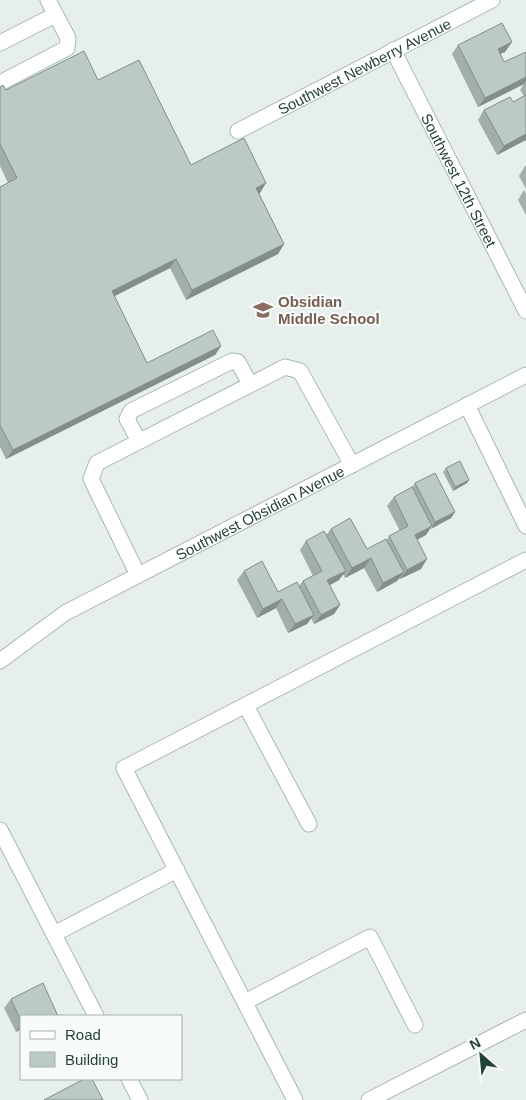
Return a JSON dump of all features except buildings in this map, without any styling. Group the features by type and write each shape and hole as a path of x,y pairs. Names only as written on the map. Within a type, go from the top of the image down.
{"street":[{"path":"0,82 67,48 68,38 48,0"},
{"name":"Southwest Newberry Avenue","path":"238,131 492,0"},
{"path":"0,43 55,14"},
{"name":"Southwest 12th Street","path":"393,50 526,311"},
{"path":"138,441 127,419 131,411 232,361 238,362 250,384"},
{"path":"138,575 90,479 97,463 138,441 285,367 300,371 352,465"},
{"name":"Southwest Obsidian Avenue","path":"0,661 65,613 526,375"},
{"path":"467,405 526,526"},
{"path":"296,1100 124,768 526,560"},
{"path":"246,706 309,824"},
{"path":"0,830 95,1015"},
{"path":"54,934 177,870"},
{"path":"245,1002 370,937 415,1025"},
{"path":"369,1100 526,1020"},
{"path":"130,1080 140,1100"}],"place":[{"name":"Obsidian Middle School","path":"263,310"}]}
